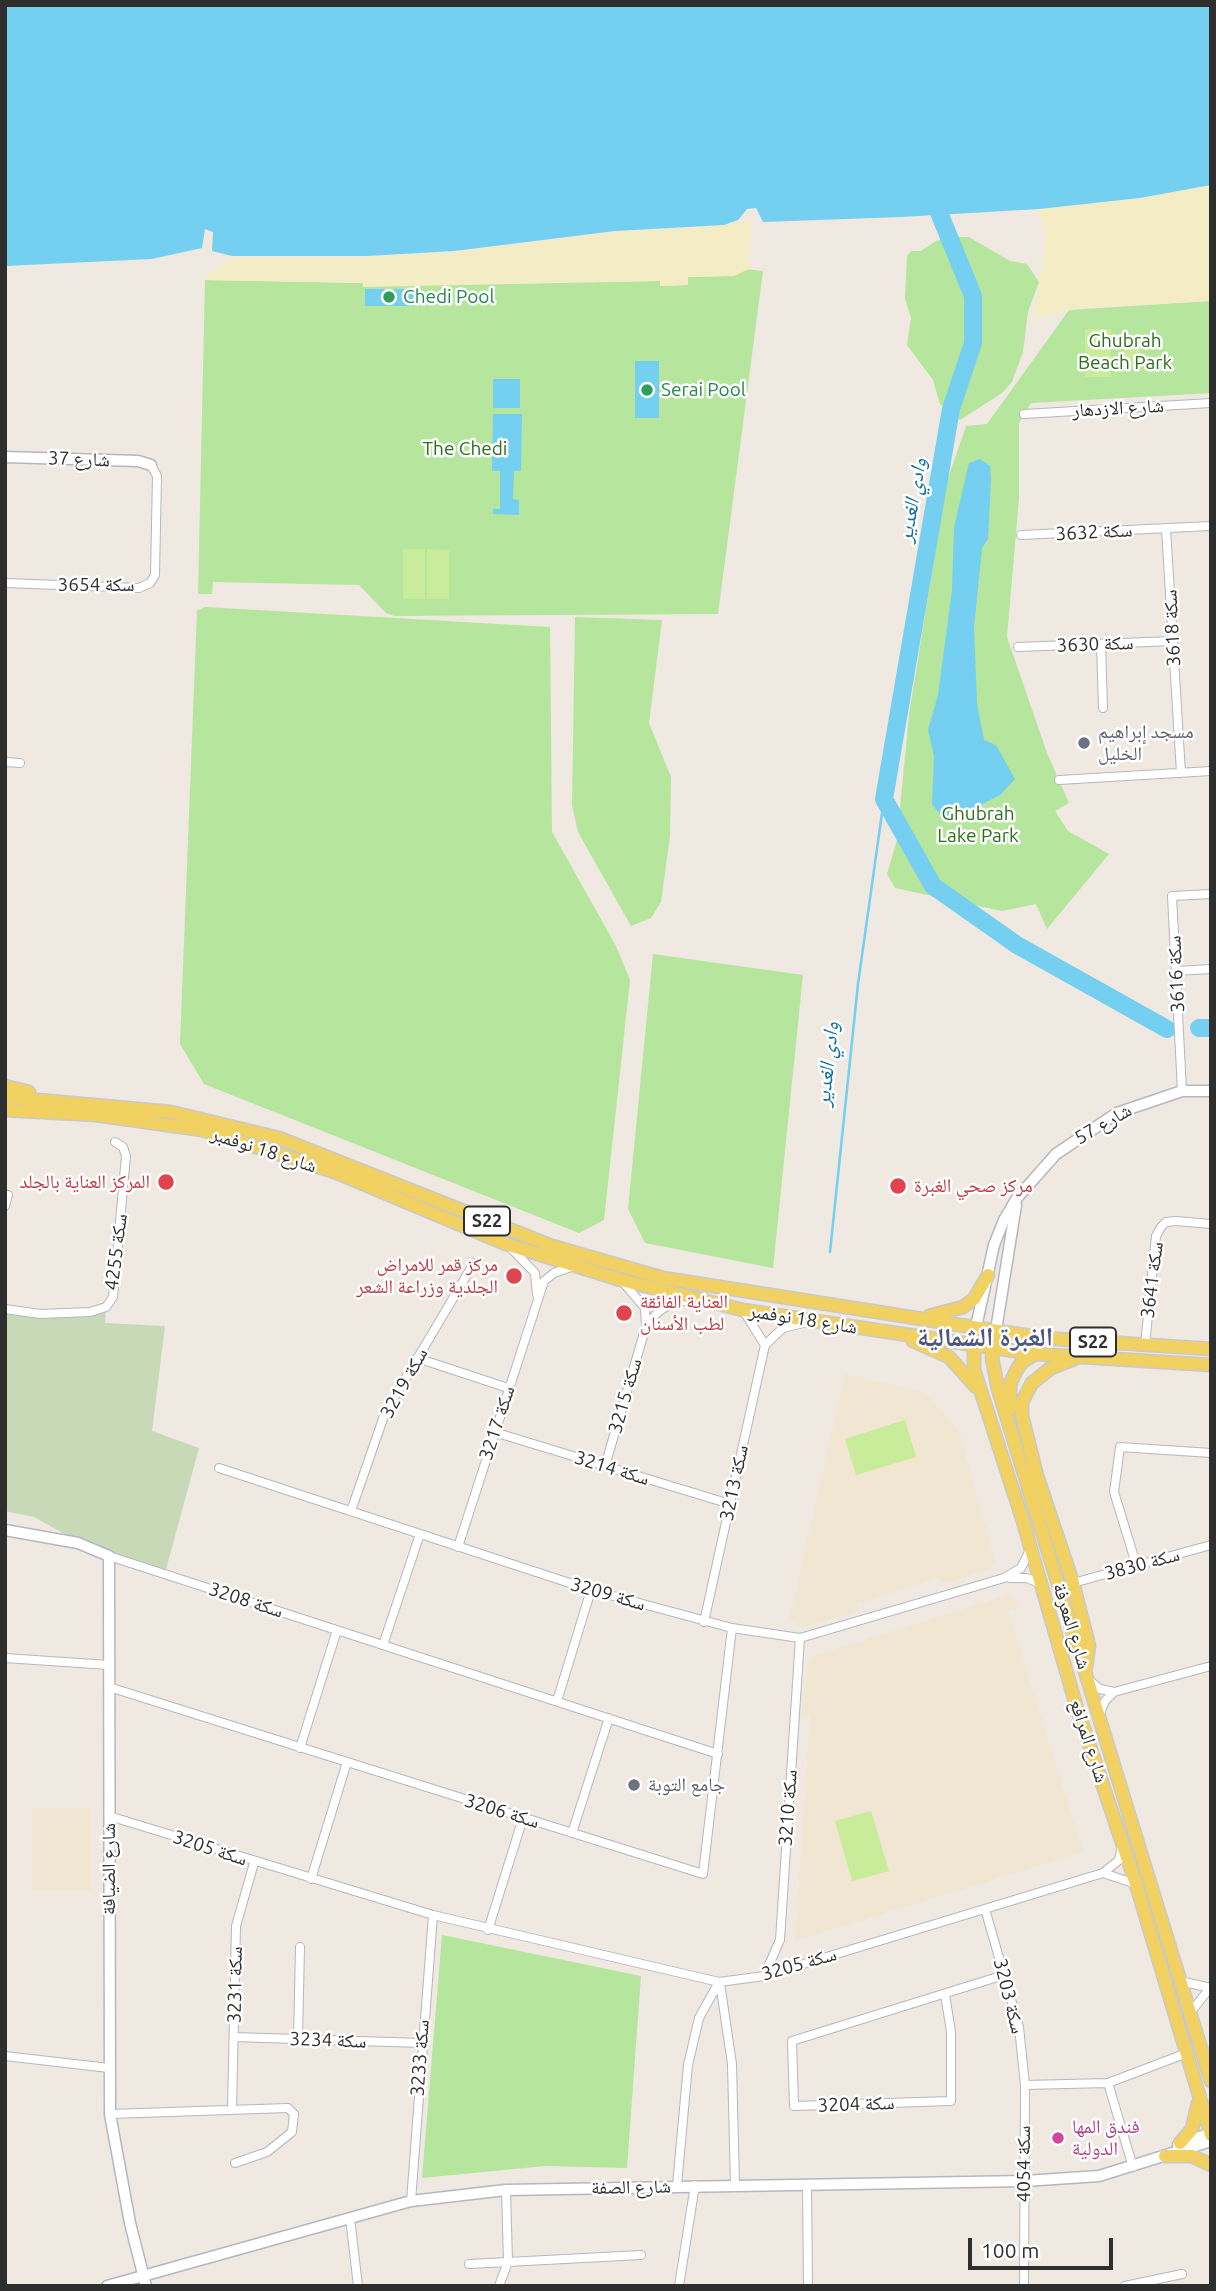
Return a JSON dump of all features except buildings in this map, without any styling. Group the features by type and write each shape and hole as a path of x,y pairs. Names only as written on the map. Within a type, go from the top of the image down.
{"main road":[{"path":"5,1086 74,1101"},
{"name":"شارع 18 نوفمبر","path":"5,1097 74,1101 171,1112 279,1138 552,1246 663,1278 1042,1338 1211,1349"},
{"name":"شارع 18 نوفمبر","path":"5,1110 96,1115 203,1130 335,1172 506,1244 621,1280 743,1310 1035,1354 1211,1365"},
{"path":"916,1318 963,1307 974,1299 988,1275"},
{"path":"973,1346 976,1327"},
{"name":"شارع المعرفة","path":"996,1330 994,1372 1211,2081"},
{"path":"886,1332 949,1357 963,1369 983,1400"},
{"name":"شارع المرافع","path":"973,1346 974,1370 983,1400 1031,1548 1076,1705 1136,1884 1211,2134"},
{"path":"1011,1426 1010,1384 1022,1362 1035,1354"},
{"path":"1078,1358 1041,1374 1026,1391 1022,1402 1037,1476 1073,1583 1089,1646 1087,1675"},
{"path":"1180,2143 1192,2129 1199,2099"},
{"path":"1165,2155 1192,2157 1211,2165"}],"street":[{"name":"شارع الازدهار","path":"1024,414 1211,403"},
{"name":"شارع 37","path":"5,457 138,461 151,465"},
{"name":"سكة 3654","path":"5,583 139,588 150,583 155,575 157,476 151,465"},
{"path":"1166,529 1211,526"},
{"name":"سكة 3632","path":"1021,535 1166,529"},
{"name":"سكة 3618","path":"1166,529 1181,773"},
{"name":"سكة 3630","path":"1018,647 1173,641"},
{"path":"1101,643 1103,708"},
{"path":"5,762 20,763"},
{"path":"1059,780 1211,771"},
{"name":"سكة 3616","path":"1182,1091 1172,896 1211,894"},
{"path":"1176,971 1211,969"},
{"name":"شارع 57","path":"976,1327 997,1235 1017,1198 1056,1154 1096,1126 1137,1105 1182,1091 1211,1091"},
{"name":"سكة 4255","path":"5,1309 40,1314 90,1312 106,1307 113,1297 126,1156 123,1147 115,1142"},
{"path":"5,1206 8,1195"},
{"path":"996,1330 1017,1198"},
{"name":"سكة 3641","path":"1145,1345 1156,1236 1166,1222 1211,1224"},
{"path":"506,1244 535,1273 537,1300"},
{"name":"سكة 3219","path":"351,1511 385,1413 474,1262"},
{"name":"سكة 3217","path":"458,1547 544,1281 554,1273 574,1266"},
{"path":"621,1280 645,1308 646,1326"},
{"path":"646,1326 658,1312 672,1303 693,1299"},
{"path":"743,1310 765,1345 783,1328 810,1321"},
{"name":"سكة 3215","path":"605,1466 646,1326"},
{"name":"سكة 3213","path":"704,1622 765,1345"},
{"path":"417,1358 508,1388"},
{"name":"سكة 3214","path":"494,1432 730,1504"},
{"path":"1136,1564 1114,1492 1120,1447 1211,1453"},
{"name":"سكة 3209","path":"219,1468 591,1590 704,1622 800,1638 1004,1578 1021,1568 1031,1548"},
{"path":"5,1530 78,1543 110,1556"},
{"path":"383,1645 421,1534"},
{"name":"سكة 3830","path":"1073,1583 1211,1545"},
{"name":"سكة 3208","path":"110,1556 718,1754"},
{"name":"شارع الضيافة","path":"110,1556 110,2114 130,2223 145,2281"},
{"name":"سكة 3209","path":"1004,1578 1027,1578 1041,1584"},
{"path":"557,1701 591,1590"},
{"path":"718,1754 732,1628"},
{"path":"300,1748 337,1630"},
{"name":"سكة 3210","path":"764,1976 780,1940 800,1638"},
{"path":"5,1658 109,1665"},
{"path":"1087,1675 1100,1689 1114,1692 1211,1666"},
{"name":"سكة 3206","path":"109,1687 703,1874 718,1754"},
{"path":"1100,1719 1101,1708 1114,1692"},
{"path":"572,1833 610,1718"},
{"path":"311,1879 347,1762"},
{"name":"سكة 3205","path":"108,1816 254,1863 488,1930 681,1971 719,1982 764,1976 1103,1872"},
{"path":"488,1930 523,1818"},
{"path":"1103,1872 1119,1860 1122,1842"},
{"name":"سكة 3231","path":"232,2109 236,1926 254,1863"},
{"path":"1103,1872 1136,1884"},
{"name":"سكة 3203","path":"985,1909 1019,2026 1024,2085"},
{"name":"سكة 3233","path":"411,2201 421,2043 433,1915"},
{"path":"298,2039 300,1947"},
{"name":"سكة 3204","path":"945,1994 951,2032 951,2101 794,2106 792,2040 1004,1975"},
{"path":"1180,1981 1211,1988 1189,2013"},
{"path":"677,2185 688,2065 699,2018 719,1982"},
{"path":"719,1982 732,2064 735,2185"},
{"name":"سكة 3234","path":"234,2037 421,2043"},
{"path":"1024,2085 1108,2083 1186,2053"},
{"path":"5,2056 108,2068"},
{"path":"1108,2083 1133,2167"},
{"name":"سكة 4054","path":"1024,2085 1024,2286"},
{"path":"110,2114 288,2108 294,2114 295,2123 286,2137 267,2151 235,2163"},
{"name":"شارع الصفة","path":"1165,2155 1180,2143 1211,2134"},
{"name":"شارع الصفة","path":"107,2286 145,2281 411,2201 506,2190 1024,2181 1098,2176 1211,2141"},
{"path":"679,2286 687,2250 695,2185"},
{"path":"807,2185 808,2286"},
{"path":"499,2286 508,2262 506,2190"},
{"path":"350,2218 358,2286"},
{"path":"469,2264 641,2255"},
{"path":"1125,2286 1182,2274"}],"shaded area":[{"path":"845,1374 924,1392 959,1431 995,1561 991,1569 942,1584 939,1577 857,1604 859,1611 801,1628 790,1617"},
{"path":"1008,1595 1019,1600 1021,1606 1008,1611 1083,1852 795,1941 810,1717 801,1716 809,1663 813,1656"},
{"path":"32,1808 91,1808 91,1891 32,1891"}],"green space":[{"path":"969,237 1010,261 1027,264 1039,282 1028,312 1023,352 1012,382 1002,393 960,420 940,404 933,380 907,345 911,318 905,299 907,256 911,251 921,251 936,241"},
{"name":"The Chedi","path":"744,269 763,271 718,614 394,616 386,613 359,585 213,582 212,594 198,594 205,280 363,283 363,286 660,281 661,286 687,285 688,277 734,276"},
{"name":"Ghubrah Lake Park","path":"1211,301 1211,393 1031,403 1019,423 1019,498 1007,637 1047,753 1069,803 1055,811 1068,831 1109,854 1047,929 1036,904 1002,911 895,888 887,874 897,840 909,715 946,484 966,426 987,424 1069,310"},
{"path":"1085,329 1111,329 1111,377 1085,377"},
{"name":"Ghubrah Beach Park","path":"1140,337 1141,367 1124,368 1123,338"},
{"path":"403,549 425,549 425,599 403,599"},
{"path":"427,549 449,550 449,599 427,599"},
{"path":"205,607 550,627 552,832 616,946 630,980 604,1220 579,1233 204,1084 180,1044 197,611"},
{"path":"575,617 662,620 649,723 671,777 670,836 661,902 651,918 631,926 578,832 572,805"},
{"path":"653,954 803,975 773,1268 645,1243 628,1209"},
{"path":"106,1307 105,1323 165,1326 152,1431 199,1448 165,1573 79,1542 34,1517 5,1511 5,1309 40,1314"},
{"path":"905,1420 916,1457 856,1475 845,1439"},
{"path":"871,1811 889,1871 852,1881 835,1821"},
{"path":"442,1935 641,1976 627,2168 545,2166 422,2178"}],"sand":[{"path":"1211,185 1211,301 1081,308 1034,318 1046,237 1039,209 1140,198"},
{"path":"751,219 749,269 734,276 688,277 688,285 660,286 660,281 363,287 363,283 205,280 208,274 232,257 367,257 454,252 616,232 724,226"}],"water":[{"path":"5,5 1211,5 1211,185 1140,198 1039,209 901,217 763,222 756,208 747,209 738,220 724,225 615,231 454,251 367,256 232,256 212,251 213,232 205,229 202,248 152,259 5,266"},
{"name":"Chedi Pool","path":"365,289 413,289 414,306 365,306"},
{"name":"Serai Pool","path":"635,361 659,361 659,418 635,418"},
{"path":"493,379 520,379 520,408 493,408"},
{"path":"493,414 522,414 521,471 514,471 513,499 519,500 519,515 493,514 493,509 500,509 500,471 492,471"},
{"path":"980,459 990,466 991,478 988,539 982,548 974,628 977,703 984,740 996,745 1015,779 1000,795 955,818 938,812 932,804 934,756 928,730 938,695 952,590 954,527 969,463"}],"waterway":[{"name":"وادي الغدير","path":"940,215 973,296 973,343 951,409 884,799 933,886 1017,945 1167,1029"},
{"name":"وادي الغدير","path":"830,1252 858,984 884,799"},
{"name":"وادي الغدير","path":"1199,1028 1211,1028"}],"place":[{"name":"Chedi Pool","path":"389,297"},
{"name":"Serai Pool","path":"647,390"},
{"name":"مسجد إبراهيم الخليل","path":"1084,743"},
{"name":"المركز العناية بالجلد","path":"166,1182"},
{"name":"مركز صحي الغبرة","path":"898,1186"},
{"name":"مركز قمر للامراض الجلدية وزراعة الشعر","path":"514,1276"},
{"name":"العناية الفائقة لطب الأسنان","path":"624,1313"},
{"name":"جامع التوبة","path":"634,1785"},
{"name":"فندق المها الدولية","path":"1058,2138"}],"district":[{"name":"الغبرة الشمالية","path":"985,1337"}]}
